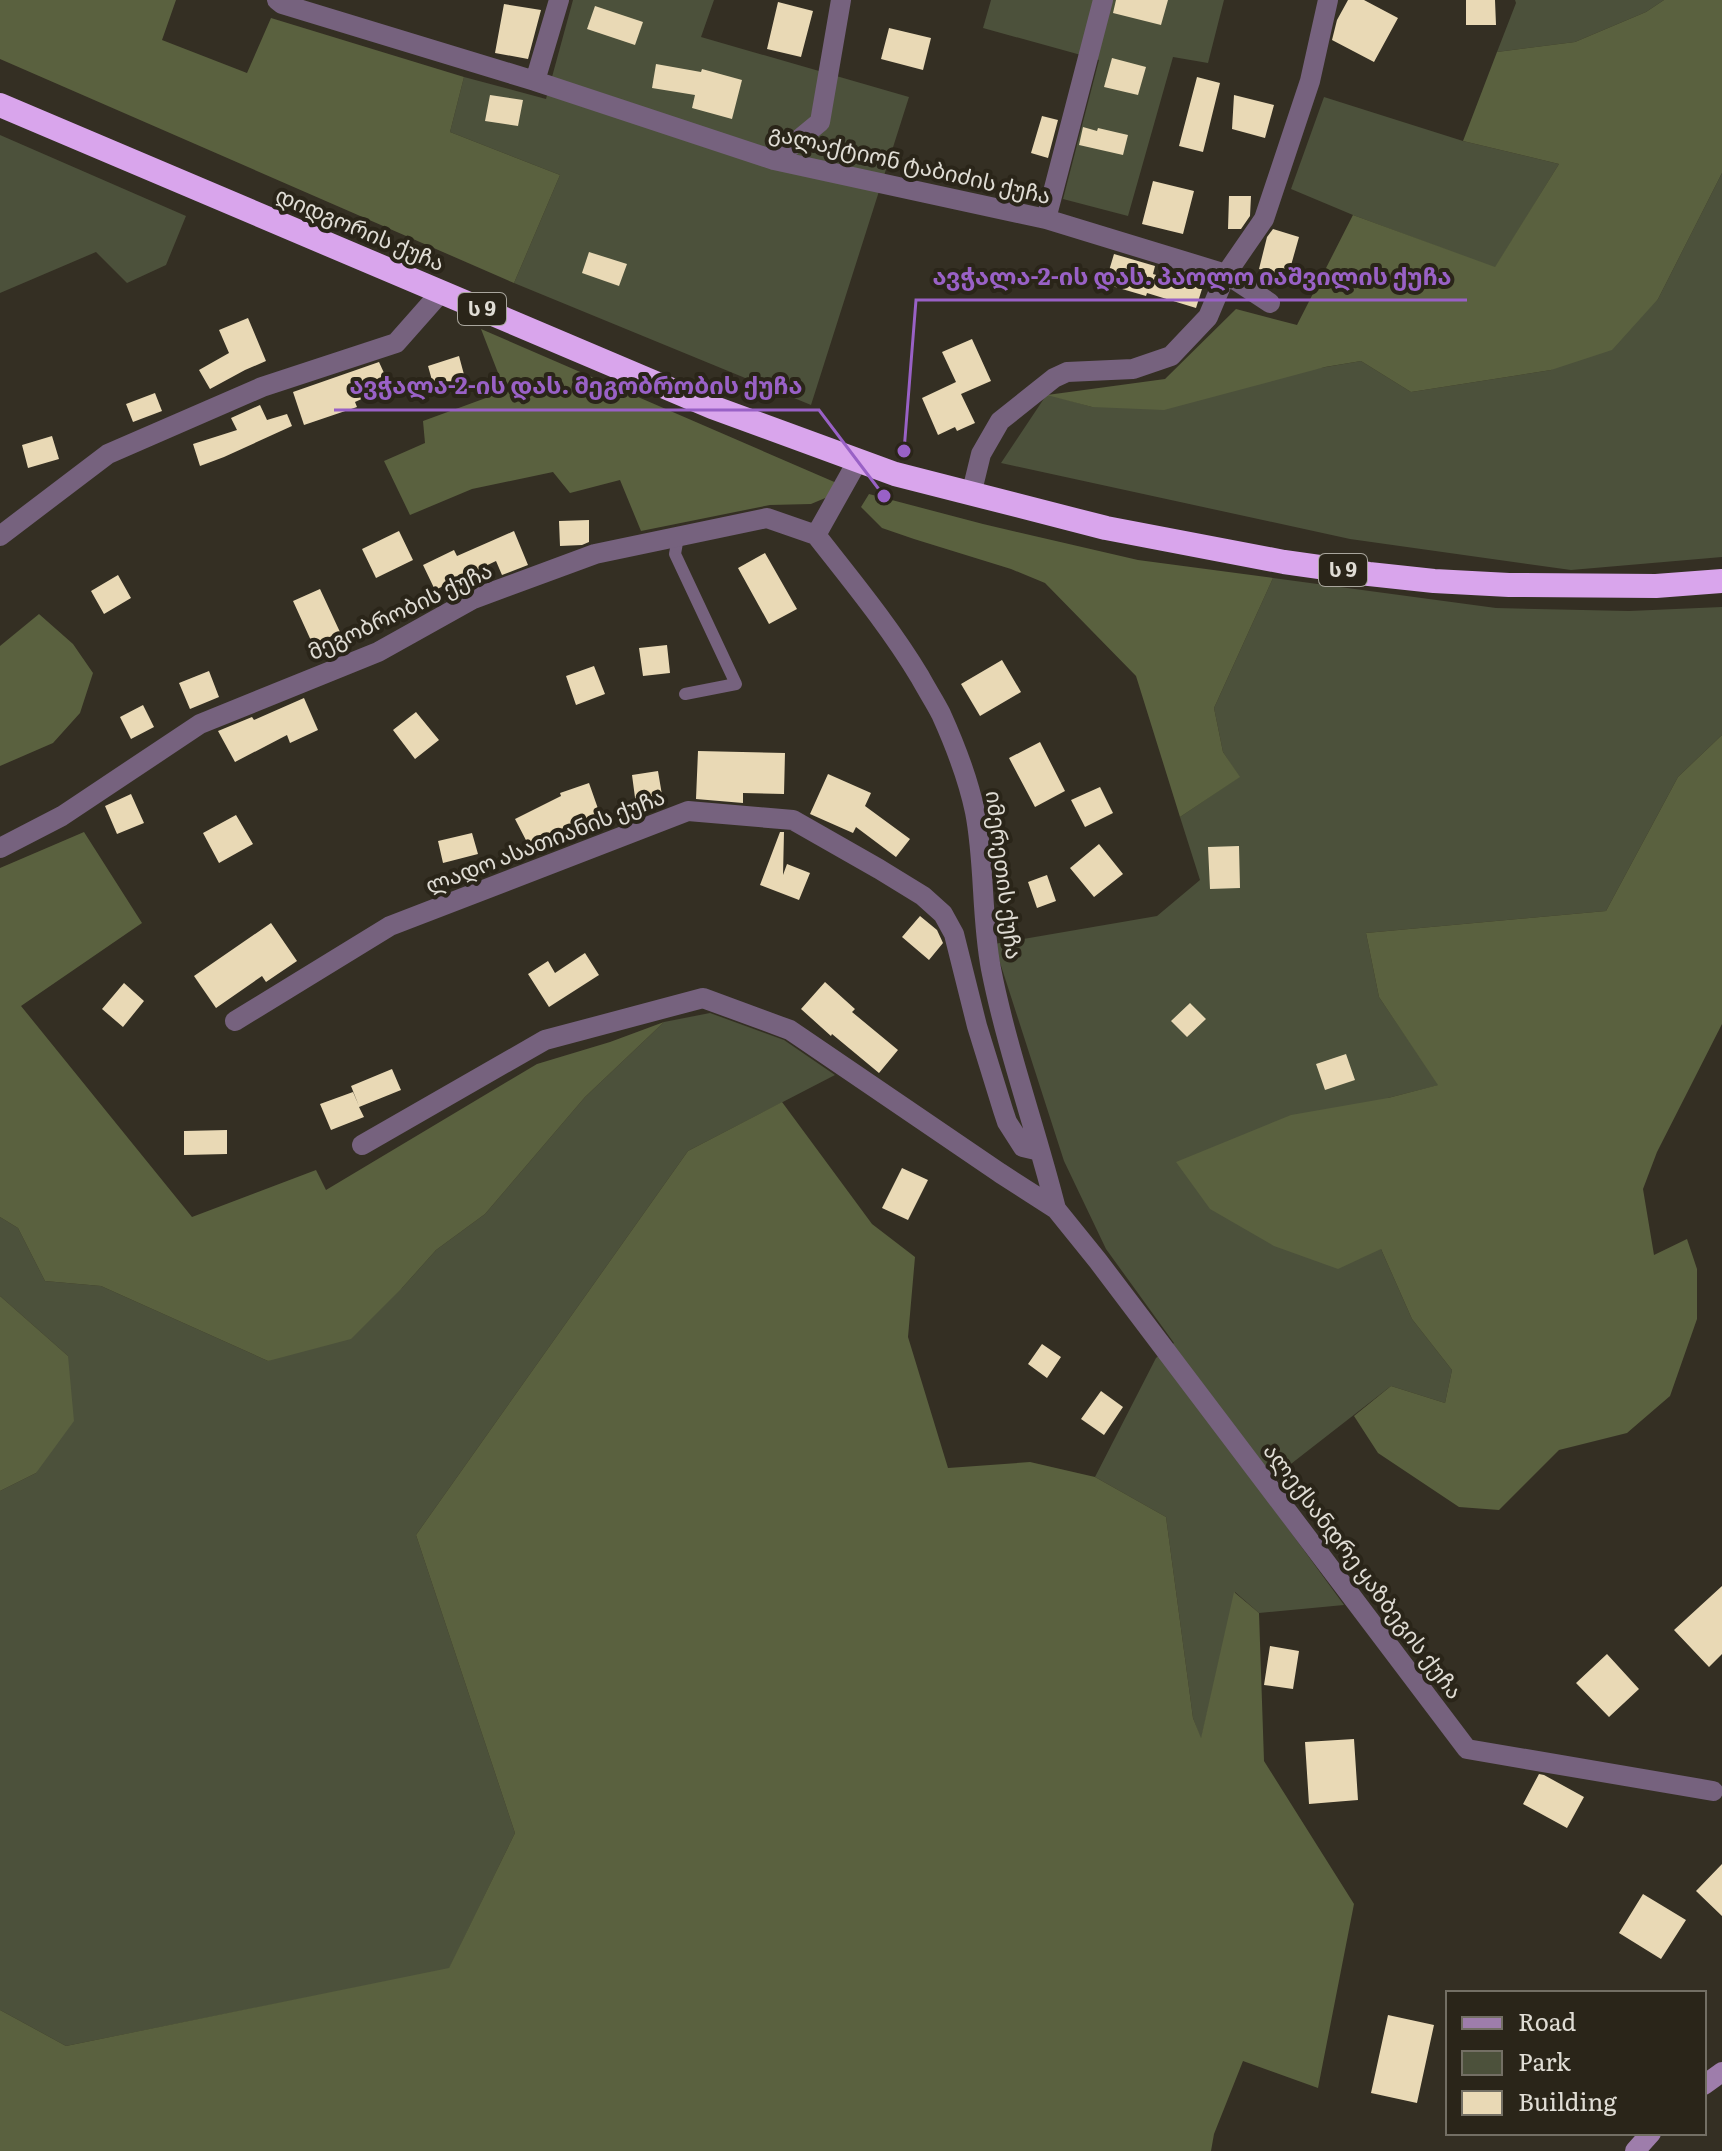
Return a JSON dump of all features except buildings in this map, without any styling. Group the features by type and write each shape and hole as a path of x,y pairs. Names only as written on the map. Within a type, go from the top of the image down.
{"highway":[{"name":"დიდგორის ქუჩა","path":"0,105 712,407 857,462 971,495"},
{"name":"ს 9","path":"971,495 1106,528 1284,562 1369,574 1524,586 1656,586 1722,581"}],"street":[{"name":"გალაქტიონ ტაბიძის ქუჩა","path":"277,0 774,160 1046,219 1226,274 1270,303"},
{"path":"535,81 559,0"},
{"path":"774,160 820,122 841,0"},
{"path":"1046,219 1103,0"},
{"path":"971,495 981,454 1000,421 1054,378 1067,372 1133,369 1171,356 1208,317 1226,274 1264,219 1310,81 1328,0"},
{"path":"0,536 108,454 262,387 396,343 442,291"},
{"path":"816,535 857,462"},
{"name":"მეგობრობის ქუჩა","path":"0,848 62,816 200,724 378,652 473,599 595,554 767,518 816,535"},
{"name":"იმერეთის ქუჩა","path":"816,535 876,611 911,663 940,712 966,776 975,813 991,972 1056,1209"},
{"name":"ლადო ასათიანის ქუჩა","path":"235,1021 390,926 688,811 793,820 923,896 943,914 954,934 977,1026 1007,1122 1023,1147 1040,1151"},
{"path":"362,1145 545,1040 703,998 790,1030 1056,1209"},
{"name":"ალექსანდრე ყაზბეგის ქუჩა","path":"1056,1209 1467,1749 1719,1788"},
{"path":"1635,2151 1649,2135"}],"lane":[{"path":"678,537 675,554 736,684 685,694"}],"green space":[{"path":"0,0 176,0 162,40 247,73 271,18 464,77 450,132 560,175 514,283 0,59"},
{"path":"573,0 714,0 701,37 909,97 811,405 514,283 560,175 450,132 464,77 546,99"},
{"path":"991,0 1224,0 1208,63 1173,57 1128,216 1063,199 1099,60 983,28"},
{"path":"1515,0 1664,0 1646,12 1575,42 1497,52"},
{"path":"1664,0 1722,0 1722,173 1658,299 1612,350 1551,370 1411,392 1361,361 1325,367 1164,410 1092,407 1047,395 1165,379 1236,309 1297,325 1353,215 1495,267 1559,164 1463,141 1497,52 1575,42 1646,12"},
{"path":"1324,97 1463,141 1559,164 1495,268 1291,189"},
{"path":"0,135 186,216 166,265 127,283 96,252 0,293"},
{"path":"1722,173 1722,557 1571,570 1350,539 1001,463 1047,394 1092,407 1361,361 1411,392 1551,370 1658,299"},
{"path":"481,329 839,484 830,496 811,504 770,505 641,531 620,480 570,493 553,472 472,489 410,515 384,461 425,443 423,421 505,391"},
{"path":"869,494 1138,560 1273,578 1214,708 1223,752 1240,777 1180,817 1136,676 1045,583 882,528 861,507"},
{"path":"1273,578 1496,608 1629,611 1722,607 1722,735 1678,777 1606,911 1366,933 1379,997 1439,1085 1388,1098 1381,1249 1412,1319 1452,1370 1445,1403 1391,1386 1278,1474 1254,1482 1344,1605 1259,1613 1235,1592 1201,1740 1193,1718 1166,1517 1095,1477 1156,1358 1174,1343 1106,1249 1064,1161 994,944 1157,916 1200,880 1180,817 1239,777 1223,752 1214,708"},
{"path":"39,614 73,644 93,673 80,713 53,743 0,766 0,646"},
{"path":"1722,735 1722,1024 1657,1152 1643,1189 1654,1255 1687,1239 1697,1269 1697,1319 1670,1396 1627,1433 1559,1450 1499,1510 1459,1507 1378,1453 1354,1416 1391,1386 1445,1403 1452,1370 1412,1319 1381,1249 1338,1269 1274,1246 1210,1209 1176,1162 1291,1115 1388,1098 1438,1085 1379,997 1366,933 1606,911 1678,777"},
{"path":"84,832 142,923 21,1006 192,1217 316,1170 326,1190 537,1064 664,1022 585,1097 485,1214 436,1250 351,1339 268,1361 101,1286 45,1281 18,1228 0,1217 0,868"},
{"path":"710,1013 784,1040 835,1075 688,1151 416,1535 515,1833 449,1969 66,2046 0,2010 0,1491 36,1473 68,1356 0,1296 0,1217 18,1228 45,1281 101,1286 268,1361 402,1288 436,1250 485,1214 585,1097 664,1022"},
{"path":"782,1102 872,1224 915,1257 908,1337 948,1468 1030,1462 1095,1477 1166,1517 1193,1718 1201,1738 1234,1592 1259,1613 1264,1761 1354,1904 1318,2088 1243,2061 1214,2134 1211,2151 0,2151 0,2010 66,2046 449,1968 515,1833 416,1535 688,1151"},
{"path":"0,1296 68,1356 74,1421 36,1473 0,1491"}],"place":[{"name":"ავჭალა-2-ის დას. პაოლო იაშვილის ქუჩა","path":"904,451"},
{"name":"ავჭალა-2-ის დას. მეგობრობის ქუჩა","path":"884,496"}]}
